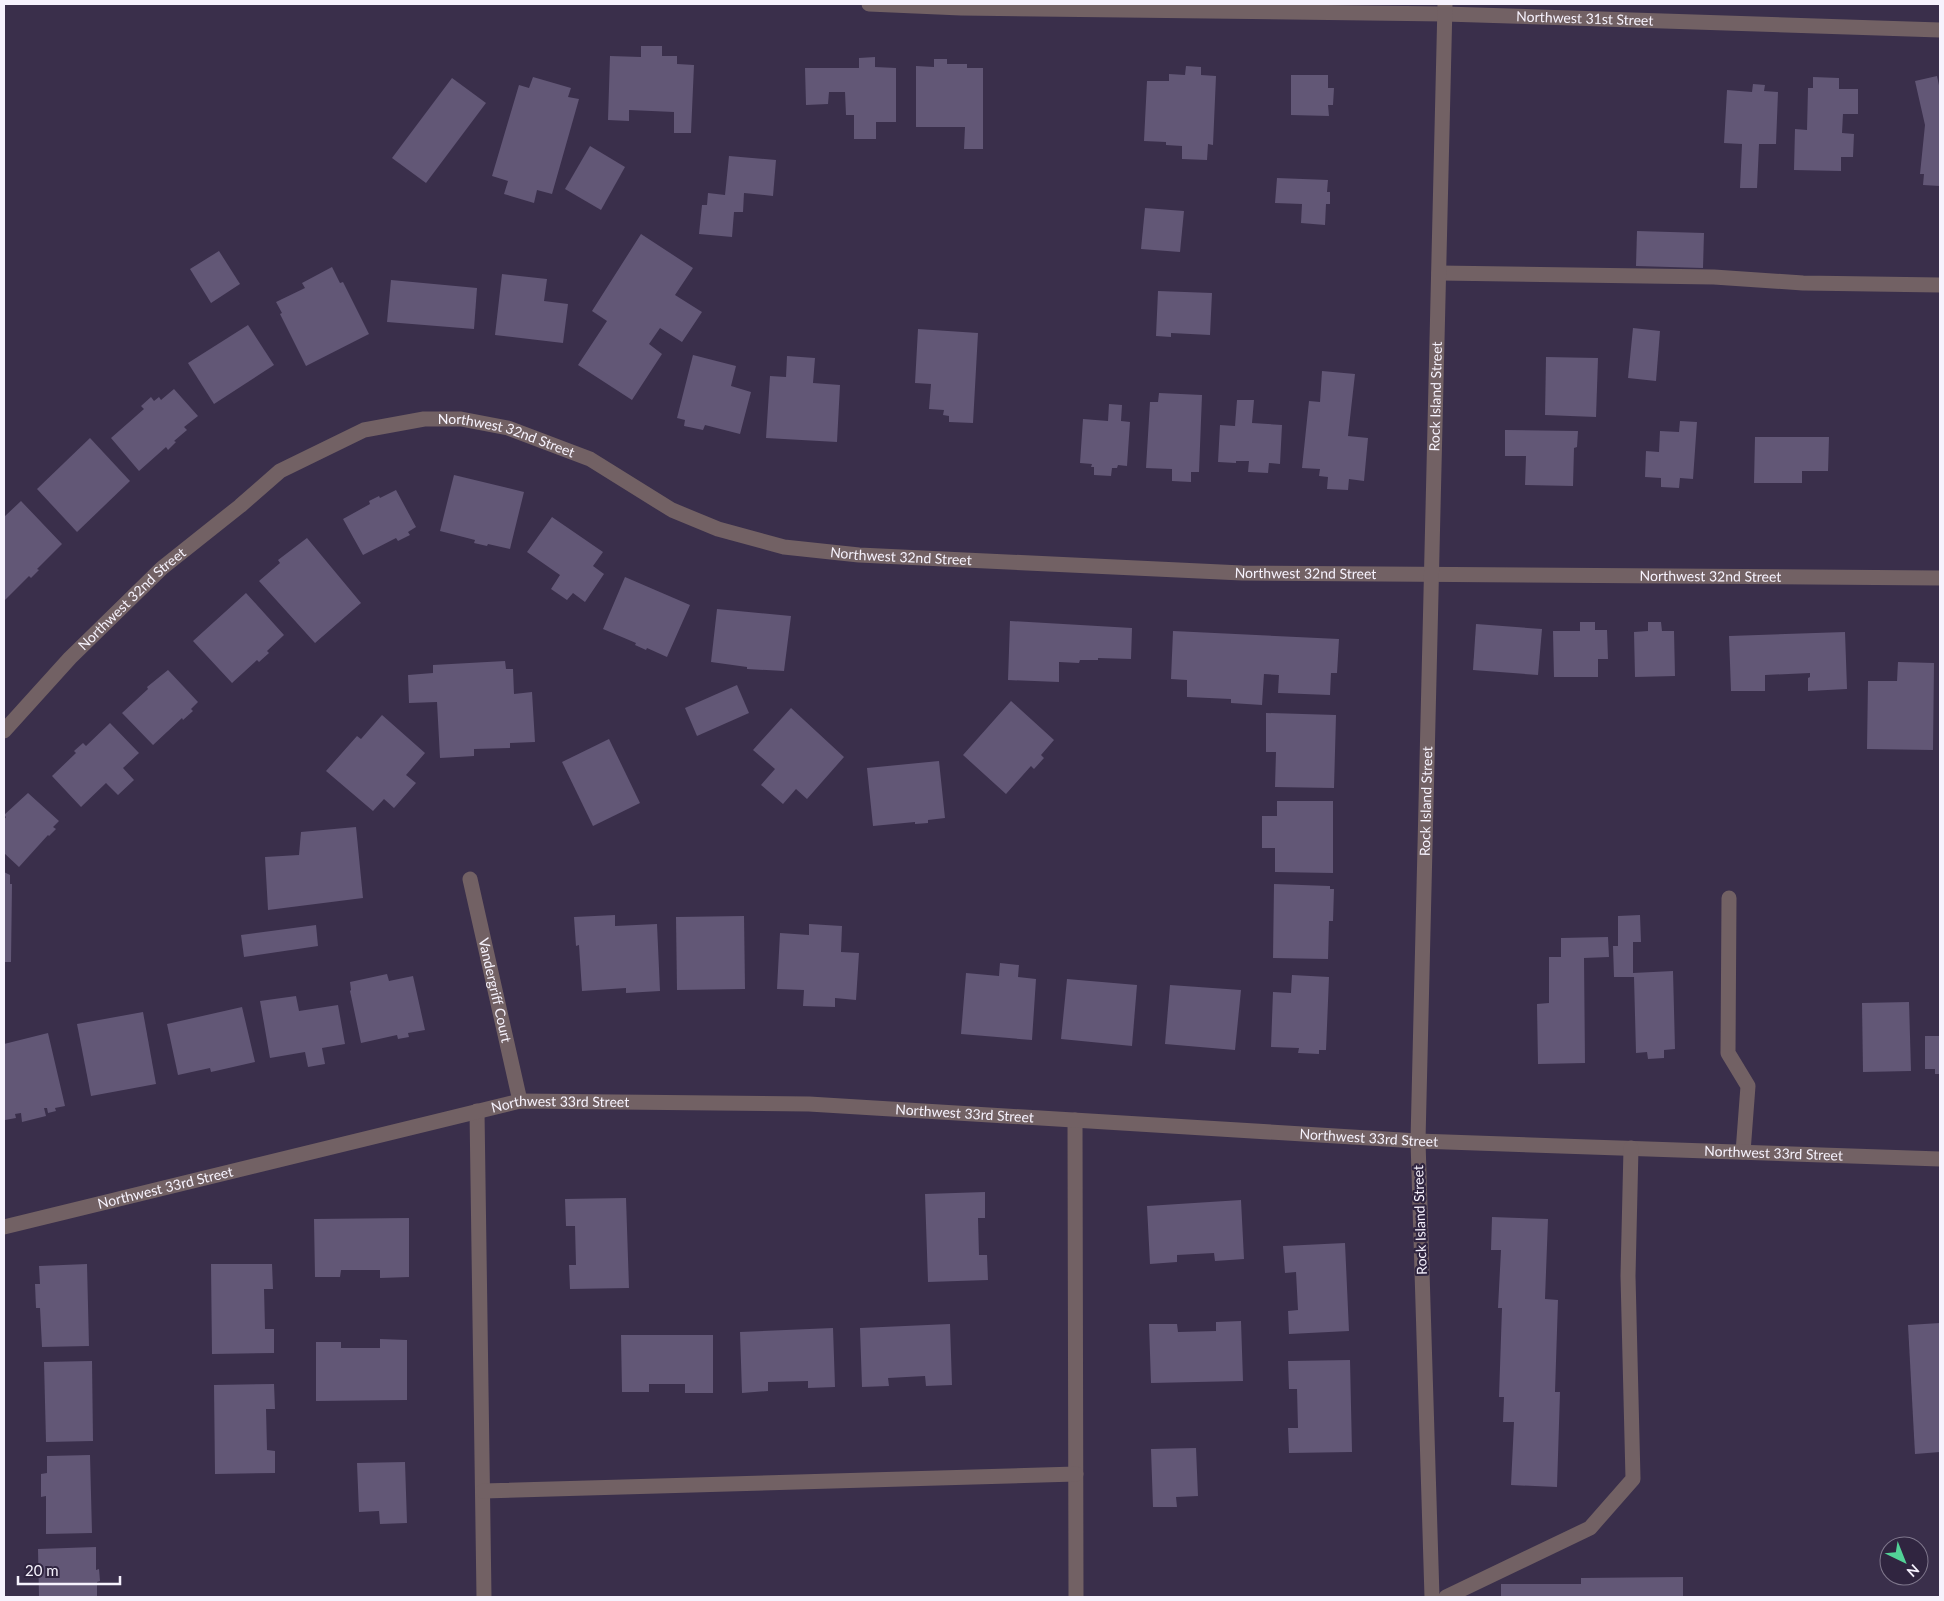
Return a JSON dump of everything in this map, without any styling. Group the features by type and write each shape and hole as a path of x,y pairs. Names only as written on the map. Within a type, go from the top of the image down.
{"street":[{"name":"Northwest 31st Street","path":"869,4 961,8 1445,9 1940,30"},
{"name":"Rock Island Street","path":"1432,1597 1418,1140 1445,9"},
{"path":"1439,273 1714,277 1803,283 1940,284"},
{"name":"Northwest 32nd Street","path":"4,731 70,658 162,568 240,506 280,471 364,430 424,419 461,419 508,428 590,459 672,510 718,529 784,547 859,555 1242,572 1940,578"},
{"name":"Vandergriff Court","path":"470,879 520,1101"},
{"path":"1730,898 1728,1053 1748,1086 1743,1152"},
{"name":"Northwest 33rd Street","path":"4,1226 520,1101 809,1104 1418,1140 1940,1159"},
{"path":"477,1111 484,1597"},
{"path":"1075,1120 1076,1597"},
{"path":"1446,1597 1590,1528 1633,1479 1628,1276 1631,1148"},
{"path":"483,1491 1076,1474"}],"building":[{"path":"641,46 662,46 662,56 677,56 677,64 694,65 691,133 674,133 674,112 629,110 629,121 608,120 610,56 641,57"},
{"path":"875,57 875,67 896,68 896,122 876,122 876,139 854,139 854,115 846,115 845,92 829,92 828,104 806,105 805,68 859,68 859,58"},
{"path":"934,59 947,59 947,64 967,64 967,68 983,68 983,149 964,149 965,127 916,127 916,66 934,67"},
{"path":"1186,66 1201,67 1201,75 1216,76 1213,145 1208,144 1207,160 1182,159 1182,146 1166,145 1166,142 1144,141 1147,81 1169,81 1169,74 1185,75"},
{"path":"1291,75 1328,75 1328,88 1334,88 1333,105 1328,105 1329,116 1291,115"},
{"path":"1937,76 1940,90 1940,186 1923,185 1924,174 1920,174 1925,125 1915,81"},
{"path":"533,77 571,88 568,97 579,99 552,194 537,190 534,203 504,194 508,181 492,176 519,85 529,88"},
{"path":"1813,77 1839,78 1839,89 1858,89 1858,114 1843,114 1842,133 1854,134 1853,157 1841,157 1841,171 1794,170 1795,129 1807,130 1808,88 1813,88"},
{"path":"452,78 486,103 426,183 392,158"},
{"path":"1753,84 1765,85 1764,91 1778,92 1776,144 1759,144 1757,188 1740,188 1742,144 1724,143 1727,90 1752,92"},
{"path":"590,146 625,167 601,210 565,189"},
{"path":"729,156 776,160 773,196 744,193 743,212 734,212 732,237 699,234 702,205 707,205 708,193 725,195"},
{"path":"1277,178 1328,180 1327,192 1330,192 1330,204 1326,204 1325,225 1301,223 1302,204 1275,203"},
{"path":"1145,208 1184,211 1180,252 1141,249"},
{"path":"1637,231 1704,233 1703,268 1636,266"},
{"path":"641,234 693,268 675,295 702,312 682,342 660,328 649,344 662,354 632,400 578,365 607,321 592,311"},
{"path":"219,251 240,284 211,303 190,269"},
{"path":"332,267 340,283 343,282 369,334 306,366 276,302 305,288 302,283"},
{"path":"502,274 547,279 544,301 568,304 563,343 495,335"},
{"path":"391,280 477,288 474,329 387,322"},
{"path":"1158,291 1212,293 1210,335 1171,333 1171,337 1156,336"},
{"path":"248,325 274,365 214,404 188,363"},
{"path":"1633,328 1660,331 1656,381 1628,378"},
{"path":"918,329 978,333 973,423 949,422 949,416 943,415 944,410 929,409 931,384 915,383"},
{"path":"693,355 736,366 731,386 751,392 740,434 705,425 703,430 684,426 685,420 677,418"},
{"path":"787,356 815,358 813,383 840,385 837,442 766,438 770,376 786,377"},
{"path":"1546,357 1598,358 1596,417 1545,415"},
{"path":"1322,371 1355,374 1348,436 1368,438 1364,481 1349,479 1348,490 1327,489 1328,477 1319,476 1320,469 1302,468 1309,401 1320,402"},
{"path":"174,389 198,416 184,427 187,430 174,441 176,442 168,450 166,447 139,471 111,438 144,409 141,406 151,397 154,401 159,397 161,400"},
{"path":"1159,393 1202,395 1199,472 1191,472 1191,482 1172,481 1172,469 1146,468 1150,402 1158,402"},
{"path":"1237,400 1254,400 1252,423 1282,425 1280,464 1269,463 1268,473 1248,472 1249,461 1236,461 1236,463 1218,462 1220,425 1235,426"},
{"path":"1109,404 1122,405 1121,421 1130,422 1127,466 1118,465 1117,468 1112,468 1111,476 1094,475 1094,467 1091,467 1092,464 1080,463 1083,419 1108,421"},
{"path":"1680,421 1697,422 1693,479 1680,478 1679,488 1661,487 1661,478 1645,477 1646,451 1659,452 1660,431 1679,432"},
{"path":"1505,430 1578,431 1577,447 1574,448 1573,486 1525,485 1526,456 1505,456"},
{"path":"1755,437 1829,437 1828,471 1802,471 1802,483 1754,483"},
{"path":"90,438 130,481 77,532 37,489"},
{"path":"454,475 524,492 510,549 474,543 475,540 440,531"},
{"path":"396,490 416,527 408,532 410,535 398,541 396,538 363,555 343,519 370,504 369,501"},
{"path":"21,501 62,544 37,569 39,570 31,578 29,576 4,601 4,517"},
{"path":"552,517 603,552 593,566 604,574 585,602 573,593 567,600 551,589 560,575 527,552"},
{"path":"307,538 361,603 315,643 259,581 280,563 278,560"},
{"path":"625,577 690,605 667,657 647,648 646,650 635,645 636,643 603,629"},
{"path":"246,593 284,635 267,651 269,653 259,662 257,660 232,683 193,641"},
{"path":"717,609 791,616 784,671 747,669 747,667 711,662"},
{"path":"1010,621 1132,628 1131,659 1098,658 1098,660 1080,660 1079,663 1059,662 1059,682 1008,680"},
{"path":"1580,622 1595,622 1595,630 1607,630 1608,659 1598,659 1598,677 1554,677 1553,631 1580,631"},
{"path":"1648,622 1661,622 1662,631 1674,631 1675,676 1635,677 1634,632 1648,631"},
{"path":"1476,624 1542,629 1538,675 1473,670"},
{"path":"1173,631 1339,639 1337,673 1331,673 1330,695 1278,693 1279,675 1264,674 1262,705 1231,703 1231,699 1187,697 1187,680 1171,679"},
{"path":"1845,632 1847,689 1808,691 1810,673 1765,675 1765,691 1731,691 1729,636"},
{"path":"505,661 506,669 513,669 514,694 532,692 535,742 510,743 510,748 474,749 474,756 440,758 437,702 409,703 408,675 433,673 433,665"},
{"path":"1898,662 1934,663 1933,750 1867,749 1868,681 1897,681"},
{"path":"168,670 198,702 191,709 193,711 183,720 182,718 153,745 122,713 148,689 147,687"},
{"path":"737,685 749,713 697,736 685,708"},
{"path":"1011,701 1054,740 1041,755 1044,758 1034,769 1031,766 1006,794 963,755"},
{"path":"791,708 844,757 807,799 796,789 783,804 761,785 775,769 753,750"},
{"path":"1266,713 1336,715 1334,788 1275,787 1276,752 1266,752"},
{"path":"382,715 425,753 406,775 416,783 394,808 384,799 373,811 326,771 357,736 361,739"},
{"path":"110,723 139,753 123,768 134,780 118,795 106,783 81,807 52,776 76,753 74,751 83,743 86,746"},
{"path":"609,739 640,803 593,826 562,762"},
{"path":"939,761 945,818 928,820 928,823 915,824 915,822 873,826 867,768"},
{"path":"28,793 59,821 53,827 56,829 48,835 19,867 4,853 4,820 6,817 4,815"},
{"path":"1277,801 1333,801 1333,873 1275,872 1275,848 1262,848 1262,816 1277,816"},
{"path":"356,827 363,898 268,910 265,857 299,855 301,832"},
{"path":"4,872 10,875 10,884 12,884 11,962 4,962"},
{"path":"1274,884 1330,886 1330,889 1334,889 1333,921 1329,921 1328,959 1273,958"},
{"path":"615,915 615,926 657,924 660,991 626,993 626,988 582,991 579,945 576,946 574,917"},
{"path":"1640,915 1641,942 1633,942 1633,973 1673,971 1675,1049 1664,1050 1664,1058 1648,1059 1647,1052 1636,1053 1634,977 1614,977 1613,946 1618,946 1618,916"},
{"path":"744,916 745,989 677,990 676,917"},
{"path":"809,924 842,926 841,952 859,953 856,1000 835,998 835,1007 803,1006 804,990 777,989 780,933 809,935"},
{"path":"316,925 318,946 244,957 241,935"},
{"path":"1608,937 1609,957 1584,958 1585,1063 1538,1064 1537,1004 1549,1003 1549,957 1561,957 1561,938"},
{"path":"1000,963 1019,965 1018,977 1036,979 1032,1040 961,1034 966,973 999,976"},
{"path":"387,974 389,981 413,976 425,1030 408,1033 409,1037 398,1039 397,1035 361,1043 350,991 350,982"},
{"path":"1292,975 1329,977 1326,1050 1319,1050 1319,1054 1298,1053 1299,1048 1271,1047 1273,992 1291,993"},
{"path":"1067,979 1137,985 1132,1046 1061,1039"},
{"path":"1170,985 1241,990 1235,1050 1165,1044"},
{"path":"296,996 299,1011 338,1005 345,1044 322,1048 325,1064 308,1067 305,1052 270,1058 260,1001"},
{"path":"1909,1002 1911,1071 1863,1072 1862,1003"},
{"path":"242,1007 255,1062 211,1072 210,1068 178,1075 167,1024"},
{"path":"143,1012 156,1084 91,1096 77,1024"},
{"path":"48,1033 65,1106 55,1108 56,1111 48,1113 47,1108 44,1108 46,1116 22,1122 21,1113 15,1114 16,1118 5,1120 4,1044"},
{"path":"1925,1036 1940,1036 1940,1074 1935,1074 1935,1069 1925,1069"},
{"path":"985,1192 985,1218 978,1218 979,1255 987,1255 988,1280 928,1282 925,1194"},
{"path":"626,1198 629,1288 570,1289 569,1265 576,1265 575,1226 566,1226 565,1199"},
{"path":"1241,1200 1244,1259 1215,1261 1214,1253 1177,1255 1177,1262 1150,1264 1147,1206"},
{"path":"1492,1217 1548,1219 1545,1299 1558,1300 1555,1392 1560,1392 1557,1487 1511,1485 1514,1422 1503,1422 1504,1397 1499,1397 1502,1308 1498,1308 1501,1250 1491,1250"},
{"path":"409,1218 409,1277 380,1278 380,1270 341,1270 340,1277 315,1277 314,1219"},
{"path":"1345,1243 1349,1331 1289,1334 1288,1311 1298,1310 1296,1272 1285,1273 1283,1246"},
{"path":"87,1264 89,1346 42,1347 40,1308 36,1308 35,1284 40,1284 39,1266"},
{"path":"211,1264 272,1264 273,1289 264,1289 265,1329 274,1329 274,1353 212,1354"},
{"path":"1241,1321 1243,1381 1151,1383 1149,1324 1177,1324 1178,1332 1216,1331 1216,1322"},
{"path":"1940,1323 1940,1452 1915,1454 1908,1325"},
{"path":"950,1324 952,1385 926,1386 925,1376 888,1378 889,1386 862,1387 860,1328"},
{"path":"833,1328 835,1387 808,1388 808,1381 768,1382 768,1391 742,1393 740,1332"},
{"path":"621,1335 713,1335 713,1393 685,1393 685,1384 649,1384 649,1392 622,1392"},
{"path":"380,1339 407,1340 407,1400 316,1401 316,1342 341,1342 341,1348 380,1348"},
{"path":"1350,1360 1352,1452 1289,1453 1288,1428 1298,1428 1297,1389 1289,1389 1288,1361"},
{"path":"92,1361 93,1441 46,1442 44,1362"},
{"path":"274,1384 275,1409 266,1409 267,1450 275,1451 275,1473 215,1474 214,1385"},
{"path":"1196,1448 1198,1496 1176,1497 1177,1507 1153,1507 1151,1449"},
{"path":"90,1455 92,1533 46,1534 46,1496 41,1497 41,1474 47,1473 47,1456"},
{"path":"405,1462 407,1523 380,1524 379,1511 359,1512 357,1463"},
{"path":"96,1547 96,1570 99,1569 100,1581 97,1582 97,1597 39,1597 38,1549"},
{"path":"1683,1577 1683,1597 1501,1597 1501,1584 1581,1584 1581,1578"}]}
